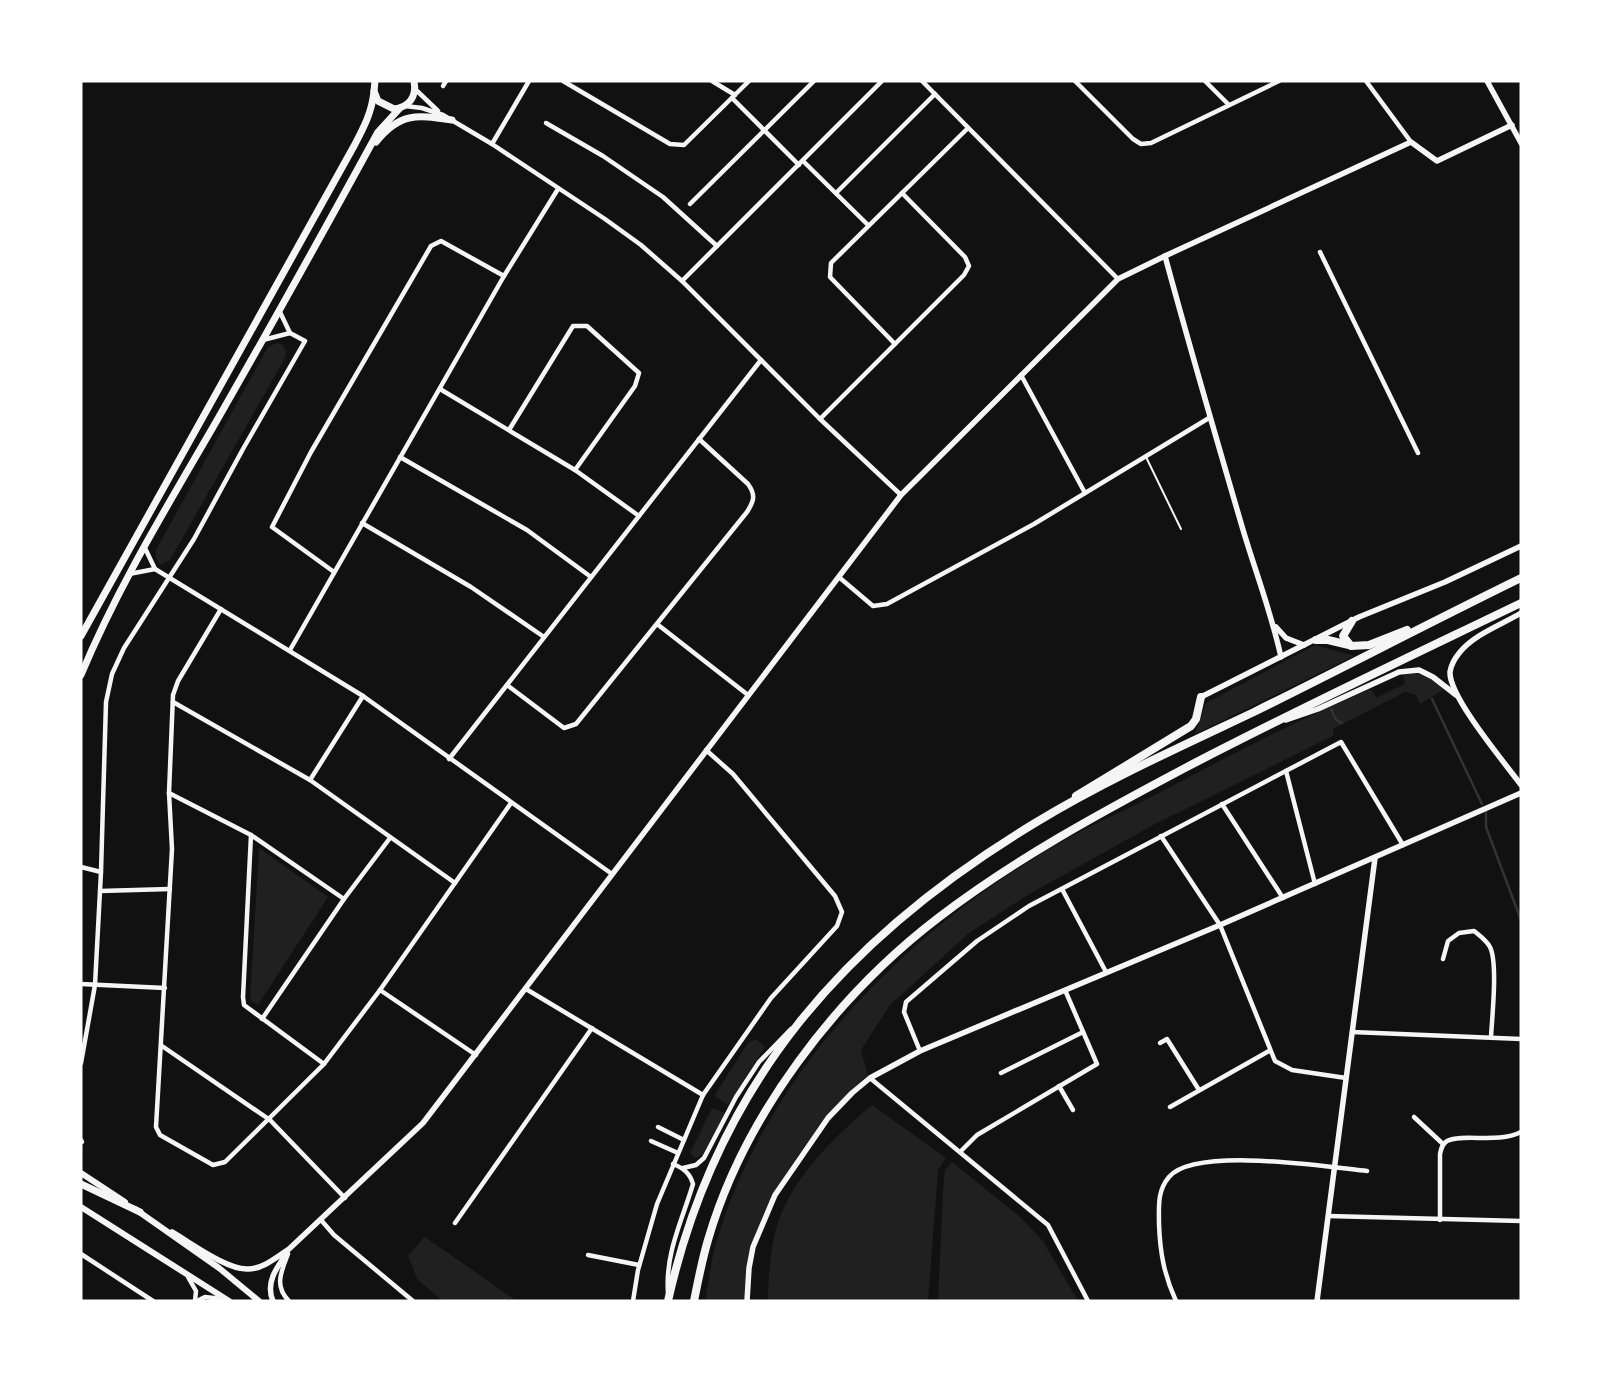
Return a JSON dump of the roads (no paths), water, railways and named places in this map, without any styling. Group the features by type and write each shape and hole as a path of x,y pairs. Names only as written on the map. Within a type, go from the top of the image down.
{"highway":[{"path":"1036,822 1126,774 1317,681 1521,578"},
{"path":"694,1301 708,1239 734,1172 766,1109 807,1050 853,996 930,924 995,877 1070,830 1256,731 1521,603"},
{"path":"1316,640 1328,640 1351,646 1369,645 1455,610"},
{"path":"1351,646 1344,636 1352,621"},
{"path":"669,1300 708,1175 731,1126 755,1082 797,1023 862,953 913,907 969,866 1036,822 1104,778 1191,726 1196,719 1201,697"}],"main road":[{"path":"81,636 368,121 372,108 375,81"},
{"path":"81,675 102,625 128,574 263,340 365,155 385,122 412,99 415,83"},
{"path":"374,91 382,105 394,109 402,107"},
{"path":"365,155 383,133 407,118 418,116 452,120"},
{"path":"81,1173 161,1225 259,1301"},
{"path":"81,1184 140,1212"},
{"path":"81,1207 229,1300"}],"street":[{"path":"563,81 670,144 684,145 750,81"},
{"path":"712,81 734,97 764,130 836,193 868,226"},
{"path":"690,204 814,81"},
{"path":"682,281 882,81"},
{"path":"922,81 1118,280"},
{"path":"1075,81 1132,139 1141,144 1151,142 1280,81"},
{"path":"1204,81 1229,105"},
{"path":"1366,81 1411,142 1437,161 1512,125"},
{"path":"1487,81 1521,143"},
{"path":"492,144 527,82"},
{"path":"415,83 443,115"},
{"path":"836,193 935,94"},
{"path":"402,107 422,108 452,120 492,144 641,245 682,281 820,419 901,495"},
{"path":"546,123 603,156 663,197 718,246"},
{"path":"895,344 830,277 831,263 968,128"},
{"path":"161,1225 231,1266 248,1269 265,1265 289,1249 423,1123 748,694 840,578 901,495 1021,375 1118,280 1164,256 1411,142"},
{"path":"290,650 504,276 558,189"},
{"path":"820,419 964,276 969,266 965,257 902,193"},
{"path":"334,572 272,527 311,452 431,246 441,241 452,245 504,276"},
{"path":"1320,252 1418,453"},
{"path":"1164,256 1254,565 1274,623 1281,657"},
{"path":"81,1063 95,985 107,694 112,674 124,648 170,578 305,341 290,333 279,310"},
{"path":"509,430 573,326 587,326 639,373 635,386 575,470"},
{"path":"263,340 290,333"},
{"path":"449,759 761,360"},
{"path":"1021,375 1085,493"},
{"path":"440,388 575,470 639,516"},
{"path":"840,578 873,606 887,604 1085,493 1210,418"},
{"path":"506,685 564,728 569,728 576,724 657,624 753,502 754,492 748,484 700,439"},
{"path":"400,457 526,530 591,577"},
{"path":"362,523 472,587 544,637"},
{"path":"144,546 155,569 363,696 612,874"},
{"path":"1201,697 1352,621 1444,582 1521,546"},
{"path":"128,574 155,569"},
{"path":"221,608 178,681 173,702 169,793 172,850 156,1127 160,1135 213,1165 220,1165 270,1120 324,1064 380,990 511,803"},
{"path":"1456,694 1450,673 1453,661 1461,650 1474,639 1521,613"},
{"path":"1274,623 1286,638 1304,645"},
{"path":"657,624 748,694"},
{"path":"1256,731 1318,708 1399,672 1419,670 1433,677 1456,694 1521,785"},
{"path":"310,780 363,696"},
{"path":"173,702 310,780 454,883"},
{"path":"920,1051 904,1012 906,1002 992,930 1029,906 1341,742 1403,845"},
{"path":"632,1301 639,1265 657,1204 703,1095 771,998 836,926 842,912 835,896 733,774 706,750"},
{"path":"1286,771 1315,884"},
{"path":"169,793 251,835 344,900"},
{"path":"747,1301 749,1268 753,1248 775,1196 828,1118 852,1093 870,1078 920,1051 1283,898 1521,793"},
{"path":"1222,804 1283,898"},
{"path":"251,835 244,1005 324,1064"},
{"path":"1161,836 1220,925 1269,1051 1275,1061 1292,1070 1346,1078"},
{"path":"262,1020 344,900 390,838"},
{"path":"1317,1301 1375,858"},
{"path":"81,867 101,872"},
{"path":"100,890 170,889"},
{"path":"1062,889 1106,972"},
{"path":"1443,958 1448,940 1459,933 1474,931 1484,939 1491,949 1494,975 1491,1037"},
{"path":"81,984 165,988"},
{"path":"526,989 703,1095"},
{"path":"380,990 476,1055"},
{"path":"960,1152 977,1135 1097,1064 1065,990"},
{"path":"683,1168 696,1165 704,1158 736,1097 758,1062 797,1023"},
{"path":"455,1223 592,1028"},
{"path":"1001,1073 1083,1032"},
{"path":"1352,1032 1521,1038"},
{"path":"1160,1043 1167,1039 1200,1090"},
{"path":"162,1046 270,1120 345,1198"},
{"path":"1170,1107 1269,1051"},
{"path":"870,1078 1048,1226 1088,1301"},
{"path":"1059,1086 1073,1110"},
{"path":"1414,1117 1443,1144"},
{"path":"658,1126 684,1140"},
{"path":"1443,1144 1458,1139 1505,1138 1521,1132"},
{"path":"651,1141 678,1153"},
{"path":"1440,1220 1440,1154 1443,1144"},
{"path":"1176,1301 1166,1280 1160,1251 1158,1197 1170,1176 1194,1163 1239,1160 1367,1171"},
{"path":"669,1300 666,1272 675,1233 693,1184 692,1178 683,1168 673,1164"},
{"path":"1328,1216 1521,1221"},
{"path":"321,1220 334,1235 413,1301"},
{"path":"273,1301 270,1290 274,1273 289,1249"},
{"path":"289,1249 280,1275 279,1287 289,1301"},
{"path":"81,1254 153,1301"},
{"path":"588,1255 639,1265"},
{"path":"163,1258 192,1280 196,1291 196,1301 215,1297 229,1300"}],"lane":[{"path":"1146,456 1180,529"}],"waterway":[{"path":"1432,699 1482,804"},
{"path":"1331,709 1336,720 1342,723"},
{"path":"1486,812 1486,827 1521,920"}]}
